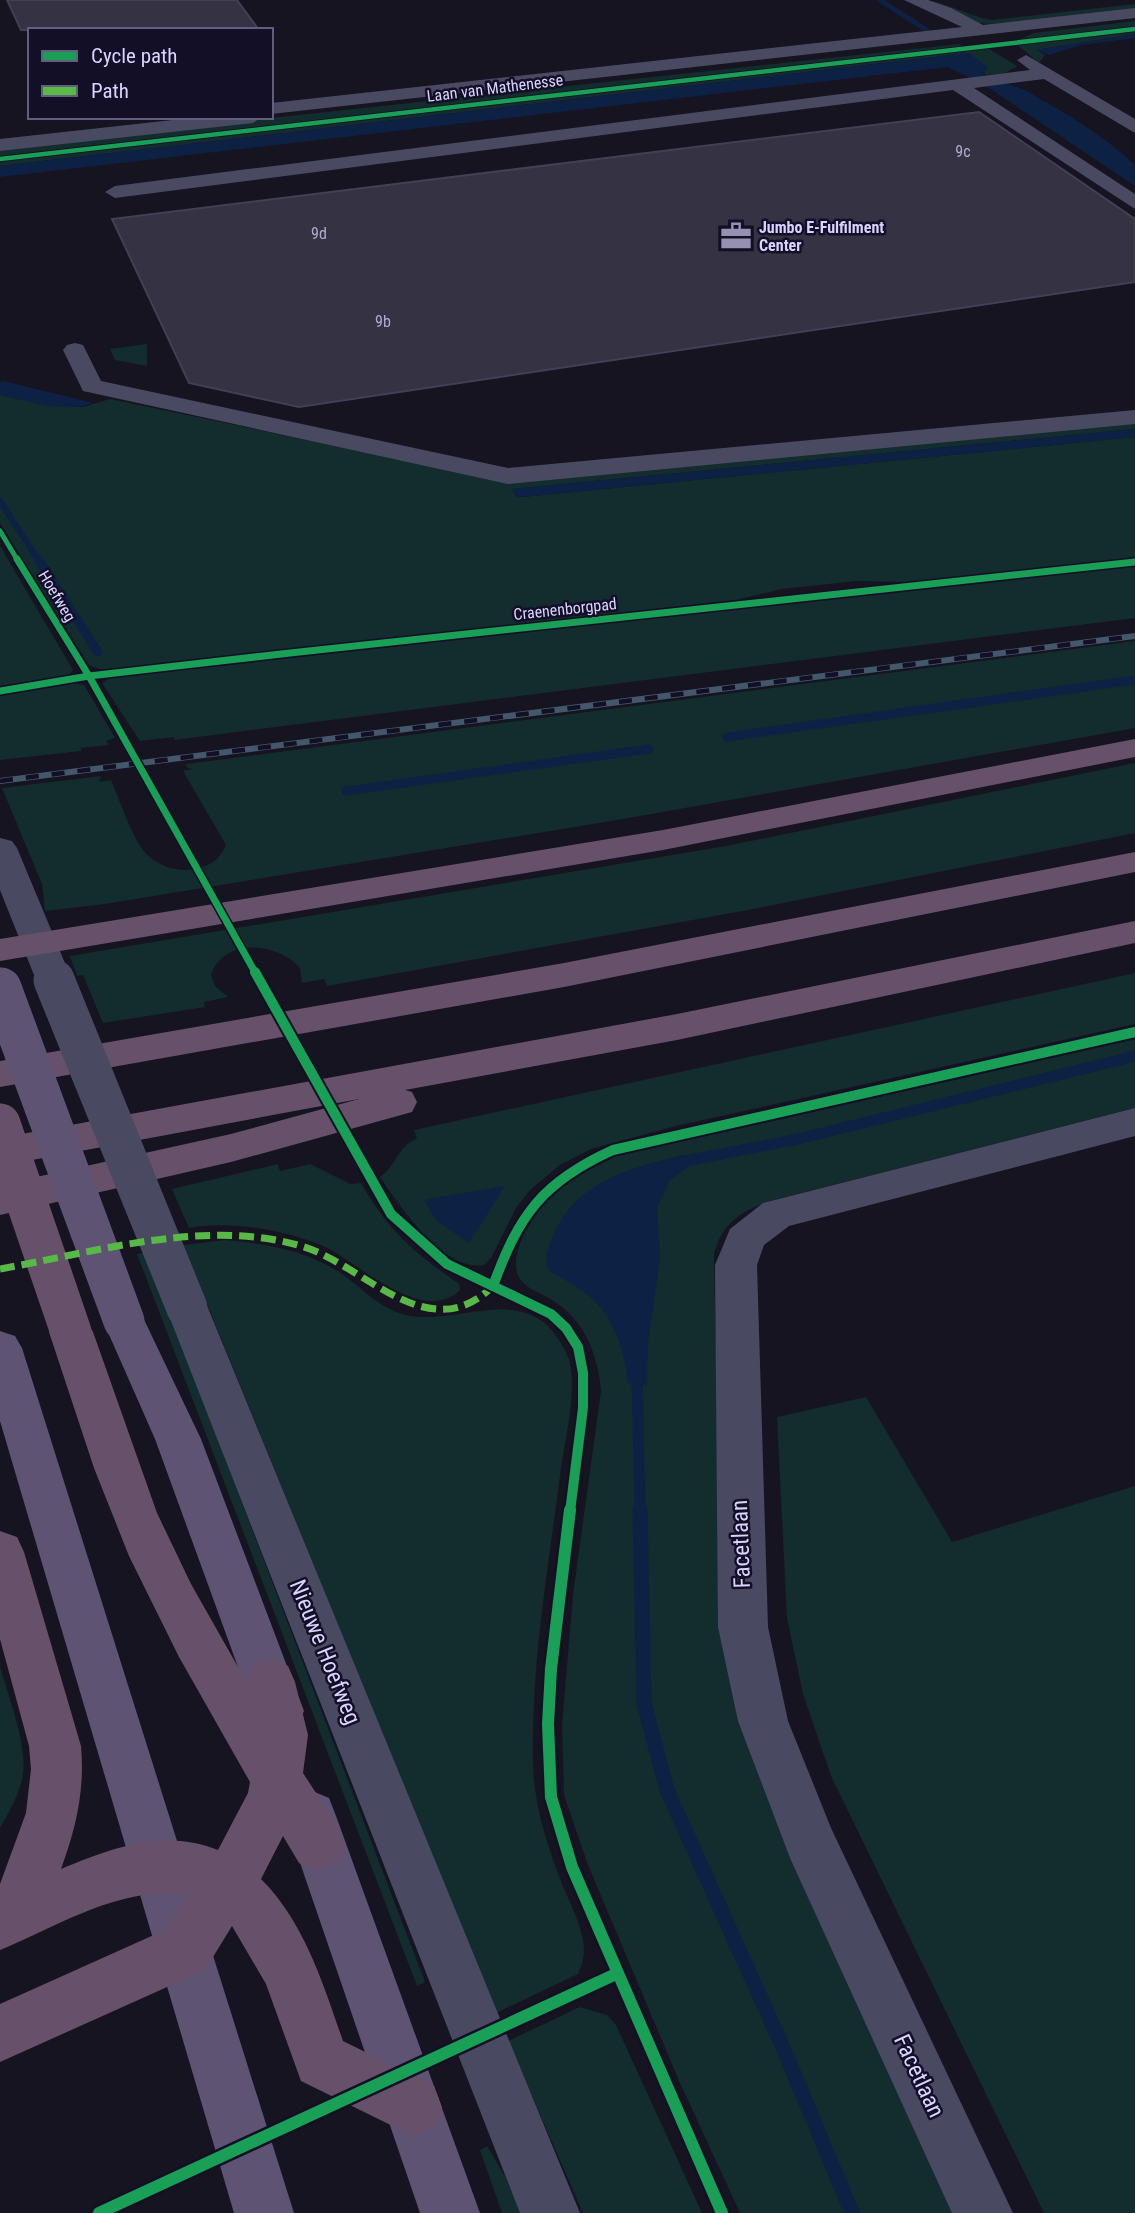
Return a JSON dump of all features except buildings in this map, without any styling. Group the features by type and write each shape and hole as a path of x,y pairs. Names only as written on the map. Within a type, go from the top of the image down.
{"highway":[{"path":"0,950 651,842 1135,748"},
{"path":"0,1074 590,970 1135,862"},
{"path":"0,1152 677,1027 1135,932"},
{"path":"0,1200 231,1148 677,1027"},
{"path":"0,1124 117,1469 140,1526 229,1701 318,1844"},
{"path":"0,1552 55,1746 57,1769 52,1820 6,1920"},
{"path":"0,2033 185,1950 264,1822 278,1780 281,1725 270,1682"},
{"path":"6,1920 94,1883 159,1867 198,1869 228,1884 255,1912 276,1944 321,2061 419,2123"}],"main road":[{"path":"0,987 124,1321 178,1439 270,1682 318,1844 450,2213"},
{"path":"0,1348 264,2213"}],"street":[{"path":"912,0 946,11 1135,127"},
{"name":"Laan van Mathenesse","path":"273,115 984,34 1135,13"},
{"name":"Laan van Mathenesse","path":"273,109 1135,19"},
{"path":"115,192 1047,73"},
{"path":"965,83 1135,203"},
{"path":"0,139 176,119"},
{"path":"0,145 235,119"},
{"path":"75,350 91,386 508,476 1135,417"},
{"path":"0,848 39,944"},
{"name":"Nieuwe Hoefweg","path":"39,944 550,2213"},
{"name":"Facetlaan","path":"984,2213 809,1840 763,1721 743,1627 736,1265 738,1250 746,1235 777,1214 1135,1122"}],"green space":[{"path":"918,0 938,3 992,20 1135,4 1135,10 989,24 971,22"},
{"path":"1135,21 1135,34 1037,50 1045,55 1039,63 1014,42 1034,33"},
{"path":"959,44 964,47 0,156 0,147"},
{"path":"988,48 1017,66 1005,73 986,75 969,53 0,166 0,160"},
{"path":"147,344 147,366 115,360 110,349"},
{"path":"0,395 59,407 83,407 110,399 509,482 1135,423 1135,429 512,489 516,496 522,497 1135,437 1135,559 907,582 856,581 782,589 736,600 102,670 89,665 0,523"},
{"path":"0,546 73,670 69,675 0,686"},
{"path":"1135,565 1135,618 174,740 174,737 140,741 102,683 110,678"},
{"path":"1135,641 1135,728 617,820 105,904 45,911 42,884 2,788 101,776 99,782 111,780 130,827 143,850 163,865 188,870 210,864 220,856 226,845 183,771 193,769 187,768 186,764"},
{"path":"76,683 84,685 115,738 106,741 109,745 81,748 81,751 0,760 0,695"},
{"path":"1135,763 1135,833 748,910 327,986 324,979 302,983 300,968 278,953 265,949 239,949 227,954 211,975 215,986 228,997 204,1002 205,1007 103,1023 83,975 77,976 70,956 726,846"},
{"path":"1135,973 1135,1024 676,1126 591,1149 560,1165 530,1190 516,1208 491,1258 484,1265 469,1264 438,1248 411,1219 380,1177 405,1146 417,1138 414,1130"},
{"path":"1135,1039 1135,1108 770,1201 750,1209 734,1220 722,1234 714,1254 721,1623 738,1710 766,1794 799,1876 954,2213 740,2213 680,2083 588,1865 564,1795 562,1725 573,1595 601,1391 597,1364 581,1328 563,1308 523,1283 516,1267 517,1252 532,1221 555,1192 582,1170 617,1156"},
{"path":"278,1164 280,1171 310,1164 350,1184 361,1183 392,1228 429,1262 459,1284 460,1290 444,1300 427,1301 389,1287 335,1252 306,1240 273,1231 238,1226 189,1228 172,1189"},
{"path":"225,1240 271,1246 313,1259 341,1273 385,1307 402,1314 438,1317 492,1310 526,1313 542,1321 550,1329 562,1344 569,1360 571,1401 541,1618 533,1760 541,1821 581,1931 584,1955 578,1974 496,2013 183,1245"},
{"path":"146,1252 425,1982 417,1986 137,1254"},
{"path":"866,1397 952,1542 1135,1486 1135,2213 1044,2213 831,1776 803,1694 787,1618 777,1417"},
{"path":"0,1666 20,1734 23,1773 14,1802 0,1828"},
{"path":"580,2007 607,2015 616,2025 702,2213 583,2213 508,2041"},
{"path":"487,2146 506,2178 521,2213 502,2213 480,2150"}],"water":[{"path":"1135,34 1135,38 1081,45 1049,55 1036,50"},
{"path":"969,53 988,68 983,74 1032,94 1112,145 1135,165 1135,186 986,86 948,67 0,177 0,166"},
{"path":"0,382 93,403 58,407 0,395"},
{"path":"1135,429 1135,437 522,497 516,496 511,489"},
{"path":"684,1155 689,1166 669,1181 657,1208 660,1259 648,1342 647,1385 628,1383 619,1342 608,1318 590,1297 549,1270 548,1251 561,1220 589,1191 624,1172"},
{"path":"505,1186 469,1243 436,1220 424,1200"}],"waterway":[{"path":"880,0 928,31"},
{"path":"0,501 39,561"},
{"path":"38,559 98,652"},
{"path":"727,737 1135,680"},
{"path":"346,791 649,749"},
{"path":"674,1167 686,1161 798,1139 1135,1056"},
{"path":"637,1372 640,1512"},
{"path":"640,1510 644,1703 667,1790 784,2050 852,2213"}],"railway":[{"path":"0,781 1135,636"}],"marked path":[{"path":"0,1269 204,1233 260,1237 315,1250 347,1266 388,1294 420,1306 456,1308 476,1300 493,1286"}],"cycle path":[{"path":"0,159 1135,29"},
{"name":"Hoefweg","path":"0,531 89,676 391,1214 421,1245 456,1270 551,1314 566,1328 578,1347 583,1373 583,1408 551,1669 548,1724 551,1797 572,1867 722,2213"},
{"name":"Craenenborgpad","path":"0,691 89,676 290,653 1135,562"},
{"path":"493,1286 512,1238 535,1202 566,1174 613,1150 1135,1032"},
{"path":"99,2213 616,1974"}],"place":[{"name":"Jumbo E-Fulfilment Center","path":"736,236"}]}
